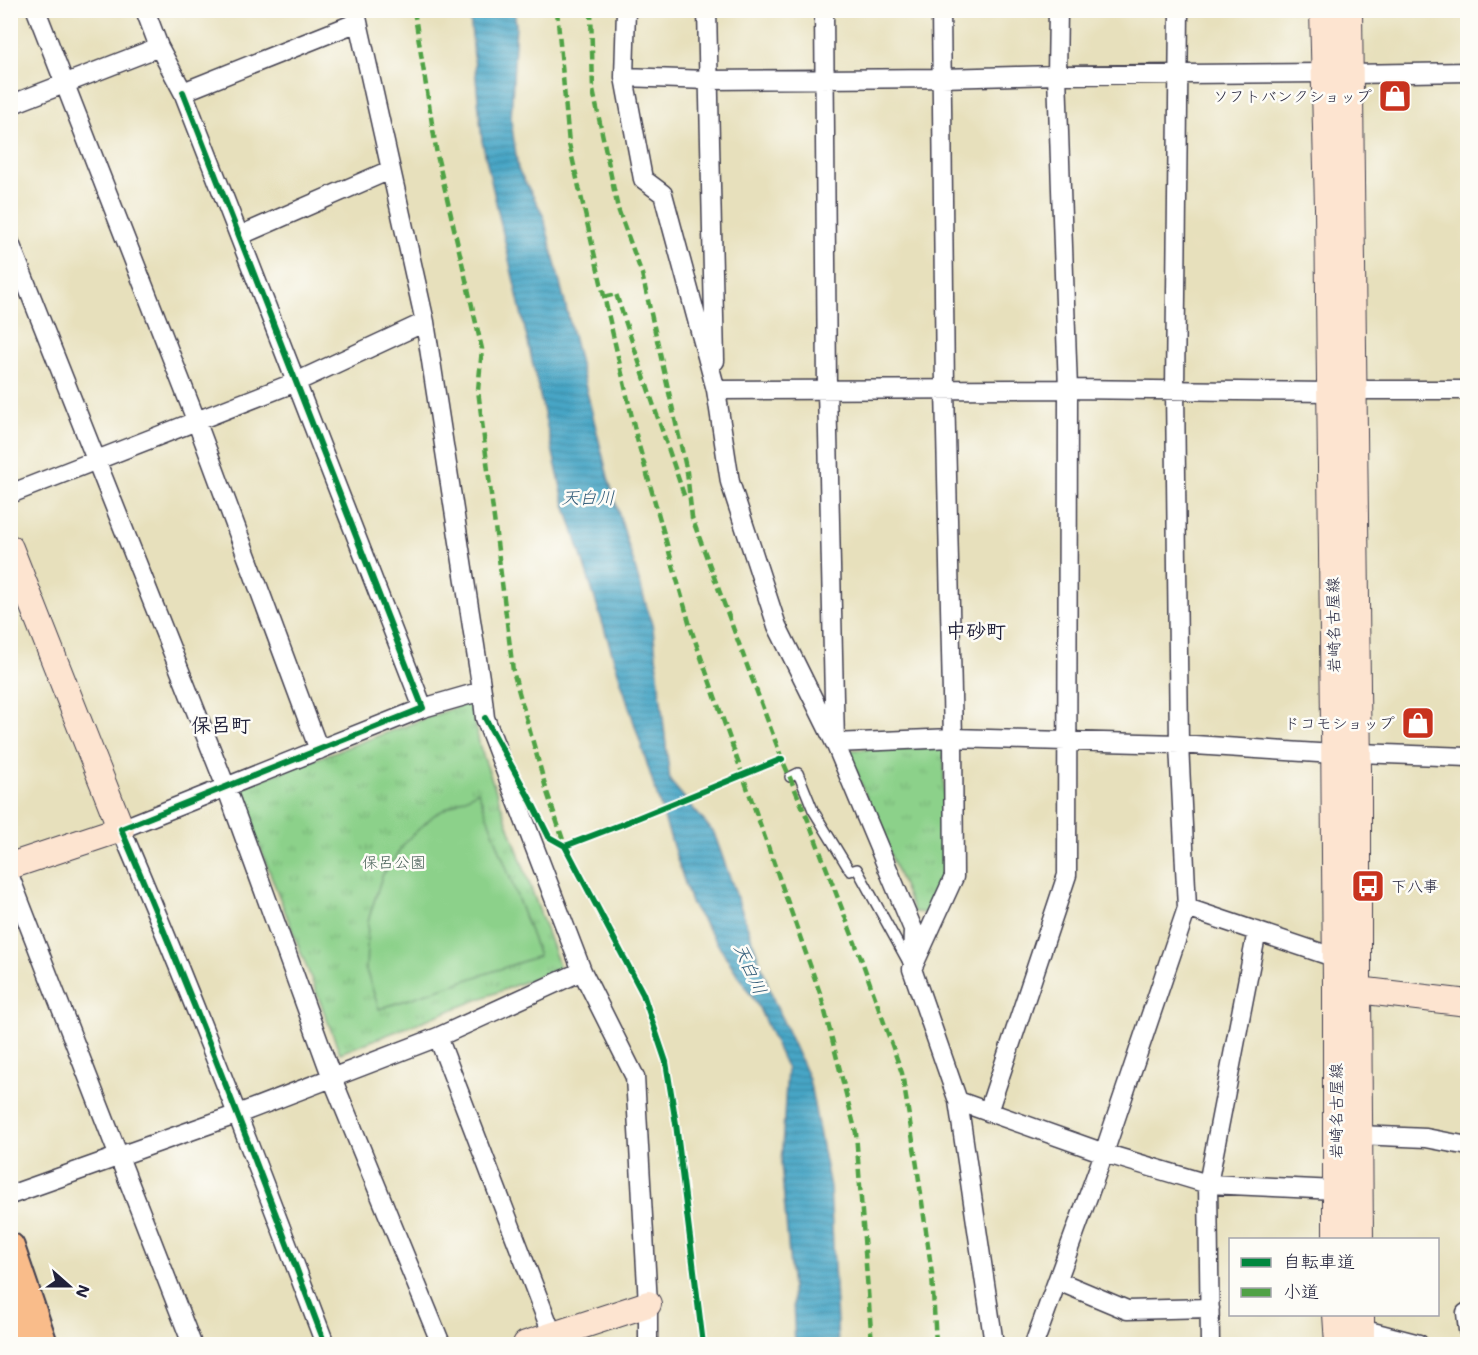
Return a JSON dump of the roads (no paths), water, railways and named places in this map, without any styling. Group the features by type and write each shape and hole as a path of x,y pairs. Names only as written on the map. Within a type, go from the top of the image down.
{"main road":[{"name":"岩崎名古屋線","path":"1323,10 1328,208 1342,391"},
{"name":"岩崎名古屋線","path":"1350,10 1351,75 1342,391 1346,754 1358,990 1360,1238"},
{"path":"10,548 121,829 10,866"},
{"name":"岩崎名古屋線","path":"1336,1238 1336,958 1346,754"},
{"path":"1358,990 1467,1003"},
{"path":"10,1247 43,1344"},
{"path":"526,1344 554,1340 648,1304"},
{"path":"10,1314 22,1344"},
{"path":"1336,1316 1338,1344"}],"street":[{"path":"36,10 196,420 319,750"},
{"path":"145,10 159,47 183,92 423,708"},
{"path":"626,10 624,77 643,179 663,194 716,390 730,482 777,626 835,743 913,928 912,969 958,1101 994,1344"},
{"path":"707,10 716,390"},
{"path":"824,10 827,389 835,743"},
{"path":"912,969 954,877 941,10"},
{"path":"988,1112 1067,875 1068,389 1057,75 1058,10"},
{"path":"1035,1344 1104,1153 1187,908 1179,744 1175,389 1179,10"},
{"path":"183,92 357,16 425,322 485,718 582,971 634,1077 648,1304 648,1344"},
{"path":"10,105 159,47"},
{"path":"1351,75 1467,72"},
{"path":"624,77 708,80 1324,73"},
{"path":"239,236 390,170"},
{"path":"10,243 226,787 332,1078 441,1344"},
{"path":"10,494 296,381 425,322"},
{"path":"716,390 1467,390"},
{"path":"326,1344 238,1114 121,829 423,708 482,691"},
{"path":"835,743 953,738 1179,744 1346,754 1467,757"},
{"path":"10,878 192,1344"},
{"path":"1187,908 1336,958"},
{"path":"1210,1344 1208,1184 1257,932"},
{"path":"10,1195 238,1114 438,1037 582,971"},
{"path":"438,1037 554,1340"},
{"path":"958,1101 1104,1153 1208,1184 1336,1190"},
{"path":"1359,1135 1426,1138 1467,1146"},
{"path":"1058,1281 1127,1310 1209,1308"},
{"path":"1467,1312 1467,1330"},
{"path":"1361,1329 1419,1344"}],"lane":[{"path":"790,777 798,773 813,810 850,871 857,869 912,969"}],"water":[{"name":"天白川","path":"471,11 514,11 516,23 511,120 518,169 543,214 608,477 653,628 670,781 714,833 774,1001 809,1079 830,1187 838,1344 795,1344 781,1164 787,1069 758,1006 691,903 564,501 482,141"}],"place":[{"name":"ソフトバンクショップ","path":"1395,96"},
{"name":"ドコモショップ","path":"1418,723"},
{"name":"下八事","path":"1368,886"}],"district":[{"name":"中砂町","path":"976,631"},
{"name":"保呂町","path":"221,725"}],"park label":[{"name":"保呂公園","path":"394,862"}]}
